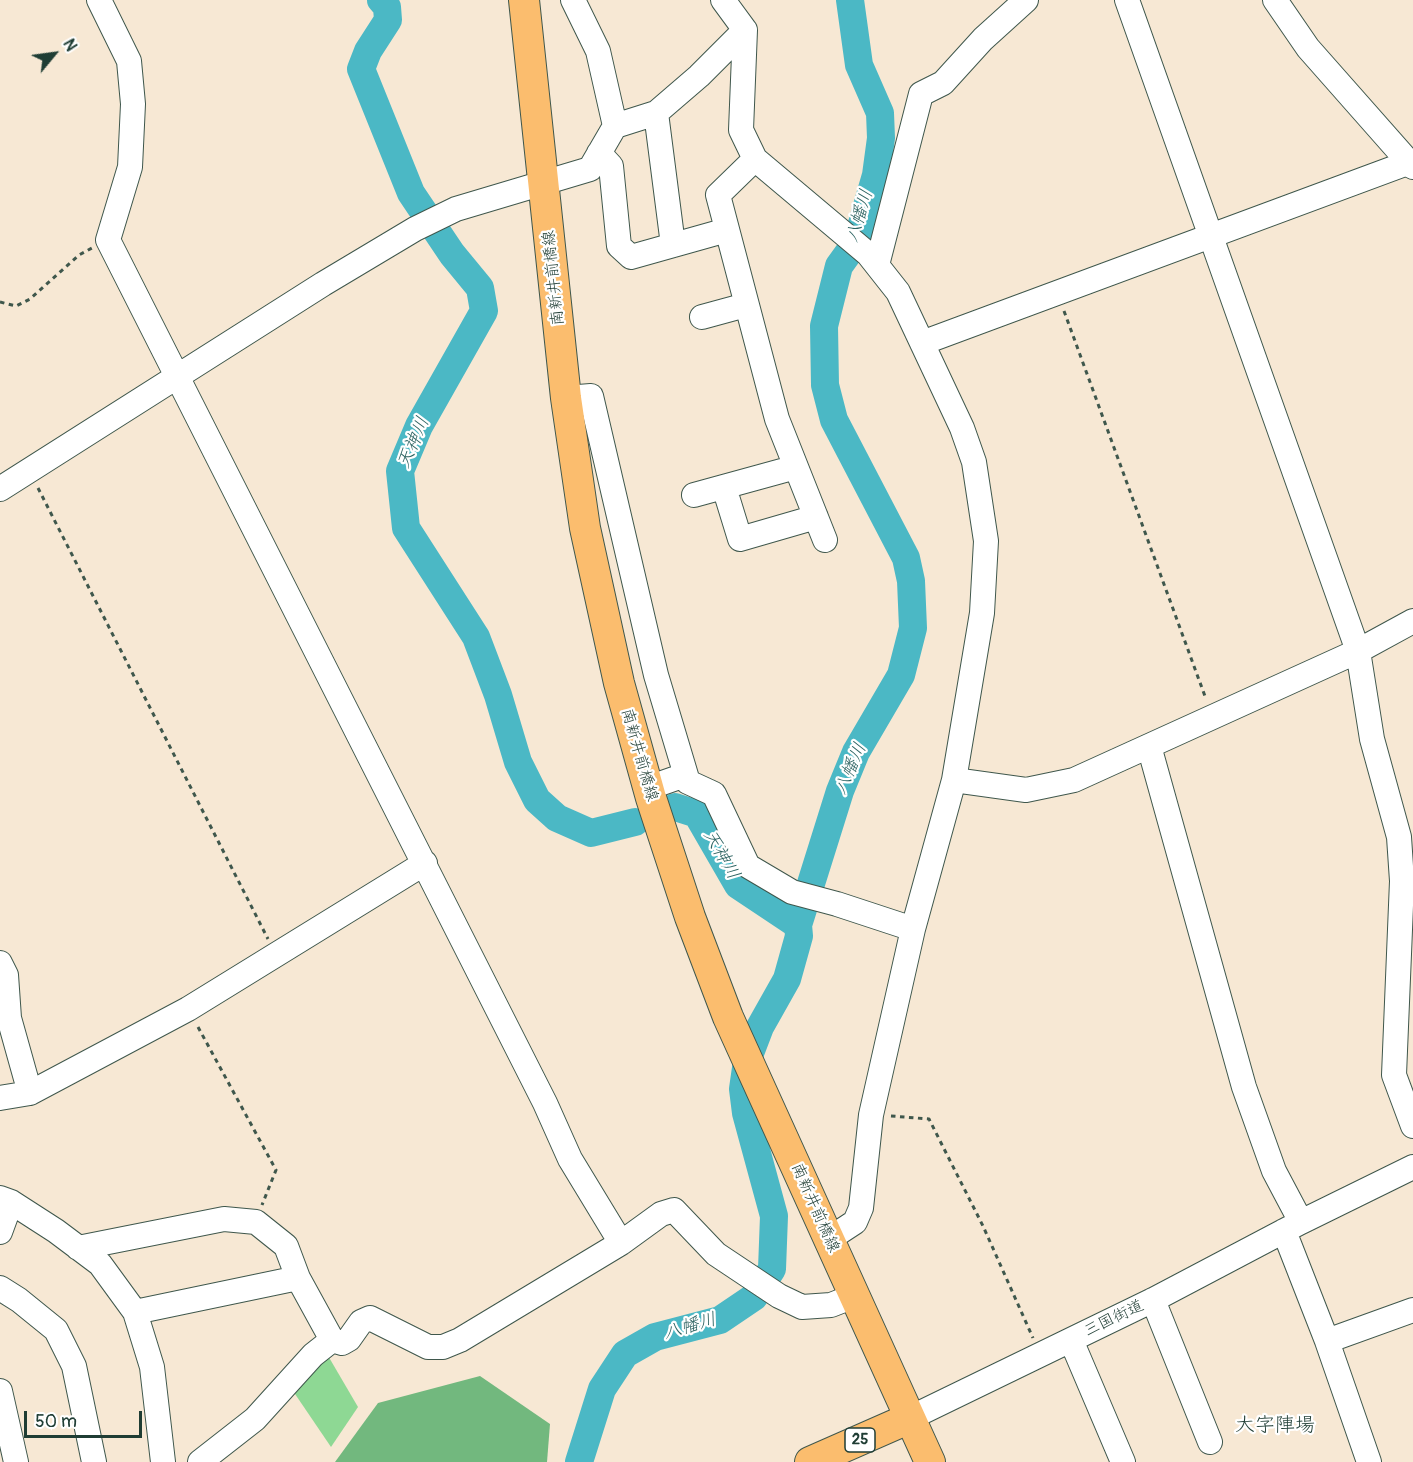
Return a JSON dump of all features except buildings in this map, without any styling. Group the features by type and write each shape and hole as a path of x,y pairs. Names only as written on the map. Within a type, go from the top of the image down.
{"main road":[{"name":"南新井前橋線","path":"524,0 566,398 585,528 619,683 648,788 690,917 728,1017 930,1462"},
{"name":"三国街道","path":"810,1462 849,1454 910,1418"}],"street":[{"path":"99,0 129,61 133,104 130,167 108,240 425,863 545,1102 570,1159 621,1243"},
{"path":"573,0 598,51 615,126"},
{"path":"723,0 745,30 741,130 755,159 872,260 898,292 962,428 974,462 986,541 980,624 954,780 913,929 871,1115 861,1208 855,1222 829,1239"},
{"path":"872,260 921,94 944,83 983,39 1026,0"},
{"path":"1128,0 1359,651 1372,739 1399,837 1402,881 1394,1075 1413,1126"},
{"path":"922,343 1412,164 1363,114 1308,48 1275,0"},
{"path":"0,489 323,284 415,229 456,209 543,185 590,169 615,126 656,113 699,76 745,30"},
{"path":"656,113 673,245"},
{"path":"599,153 611,166 619,246 632,257 727,230"},
{"path":"755,159 718,195 777,420 825,540"},
{"path":"702,317 746,305"},
{"path":"566,398 591,396 656,675 688,782 714,794 748,866 792,892 913,929"},
{"path":"694,495 796,467"},
{"path":"724,487 740,539 816,517"},
{"path":"954,780 1026,790 1074,780 1359,651 1413,621"},
{"path":"619,683 656,675"},
{"path":"1149,746 1244,1087 1293,1226 1327,1341 1368,1462"},
{"path":"648,788 685,775"},
{"path":"0,1098 30,1093 188,1009 277,957 425,863"},
{"path":"0,963 6,975 9,1018 30,1093"},
{"name":"三国街道","path":"910,1418 1153,1300 1293,1226 1413,1167"},
{"path":"0,1232 5,1200 100,1264 135,1312 153,1367 162,1462"},
{"path":"78,1248 224,1219 256,1222 286,1246 298,1278 332,1340 342,1343 349,1339 361,1322 370,1318 428,1347 443,1347 460,1340 621,1243 661,1214 674,1210 716,1254 779,1296 802,1307 831,1305 854,1296"},
{"path":"135,1312 298,1278"},
{"path":"0,1288 56,1330 74,1366 94,1462"},
{"path":"1153,1300 1210,1442"},
{"path":"1327,1341 1413,1310"},
{"path":"200,1462 255,1419 313,1354 332,1340"},
{"path":"1071,1340 1124,1462"},
{"path":"2,1406 16,1462"}],"path":[{"path":"0,302 16,306 30,299 79,255 108,240"},
{"path":"1058,293 1212,718"},
{"path":"29,470 277,957"},
{"path":"188,1009 276,1170 256,1222"},
{"path":"871,1115 929,1119 983,1226 1040,1355"}],"green space":[{"path":"327,1354 358,1407 331,1447 293,1391"},
{"path":"480,1376 550,1424 547,1462 335,1462 378,1403"}],"waterway":[{"name":"天神川","path":"381,0 387,7 388,20 368,51 361,69 411,193 452,254 480,288 484,311 419,426 400,471 406,528 476,637 498,695 518,762 537,800 557,818 591,833 635,822"},
{"name":"八幡川","path":"579,1462 602,1389 625,1354 655,1337 720,1320 754,1297 772,1269 774,1216 746,1113 743,1089 747,1061 760,1027 787,979 799,936 798,925 840,791 856,752 901,675 913,628 911,581 906,558 834,420 825,385 824,326 839,266 857,241 876,175 881,138 880,113 859,65 850,0"},
{"name":"天神川","path":"675,807 697,814 738,885 798,925"}],"district":[{"name":"大字陣場","path":"1275,1426"}]}
